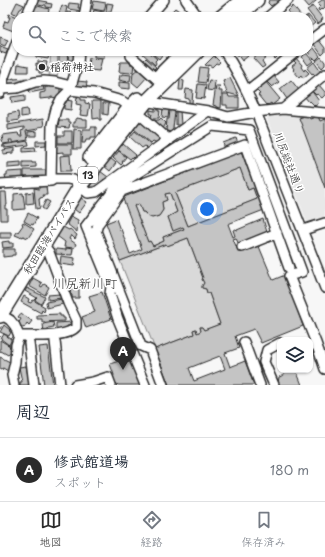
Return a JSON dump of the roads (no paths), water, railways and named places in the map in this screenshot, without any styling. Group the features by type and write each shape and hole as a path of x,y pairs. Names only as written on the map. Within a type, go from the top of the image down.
{"highway":[{"path":"227,12 242,0"},
{"path":"243,12 257,0"},
{"name":"秋田臨海バイパス","path":"0,300 77,183 137,105 160,81 180,56"},
{"name":"秋田臨海バイパス","path":"160,81 192,56"},
{"name":"秋田臨海バイパス","path":"0,315 43,245 77,183"}],"street":[{"path":"28,12 33,0"},
{"path":"85,12 87,0"},
{"path":"153,12 164,0"},
{"path":"186,0 194,12"},
{"path":"274,12 288,0"},
{"path":"313,38 325,29"},
{"path":"12,55 1,87 17,88 35,82 55,82 71,88 137,105 208,111 228,117 283,109 325,114"},
{"path":"51,181 52,125 56,109 61,99 71,88 79,56"},
{"path":"131,56 160,81"},
{"name":"川尻総社通り","path":"228,56 247,91 256,112 325,288"},
{"path":"247,91 291,56"},
{"path":"283,109 325,74"},
{"path":"137,105 169,140"},
{"path":"0,183 51,181 54,179 68,178 77,183 88,193 96,192 208,111"},
{"path":"145,385 118,319 110,294 111,287 86,226 117,186 212,126 249,130 302,272 289,276 310,337"},
{"path":"163,385 150,350 141,346 96,231 98,224 122,191 245,145 289,268"},
{"path":"303,230 325,223"},
{"path":"242,246 276,233"},
{"path":"19,336 66,334 76,327 76,320 49,252 43,245"},
{"path":"0,315 10,320 15,326 19,336 16,345 15,362 12,375 14,385"},
{"path":"55,341 60,385"},
{"path":"244,342 260,385"},
{"path":"29,343 34,385"},
{"path":"274,385 264,362 267,350 277,345"},
{"path":"313,345 325,369"},
{"path":"15,362 32,361"},
{"path":"75,385 93,382 108,377 111,385"}],"place":[{"name":"稲荷神社","path":"42,67"},
{"name":"修武館道場","path":"123,370"}],"district":[{"name":"川尻新川町","path":"85,283"}]}
